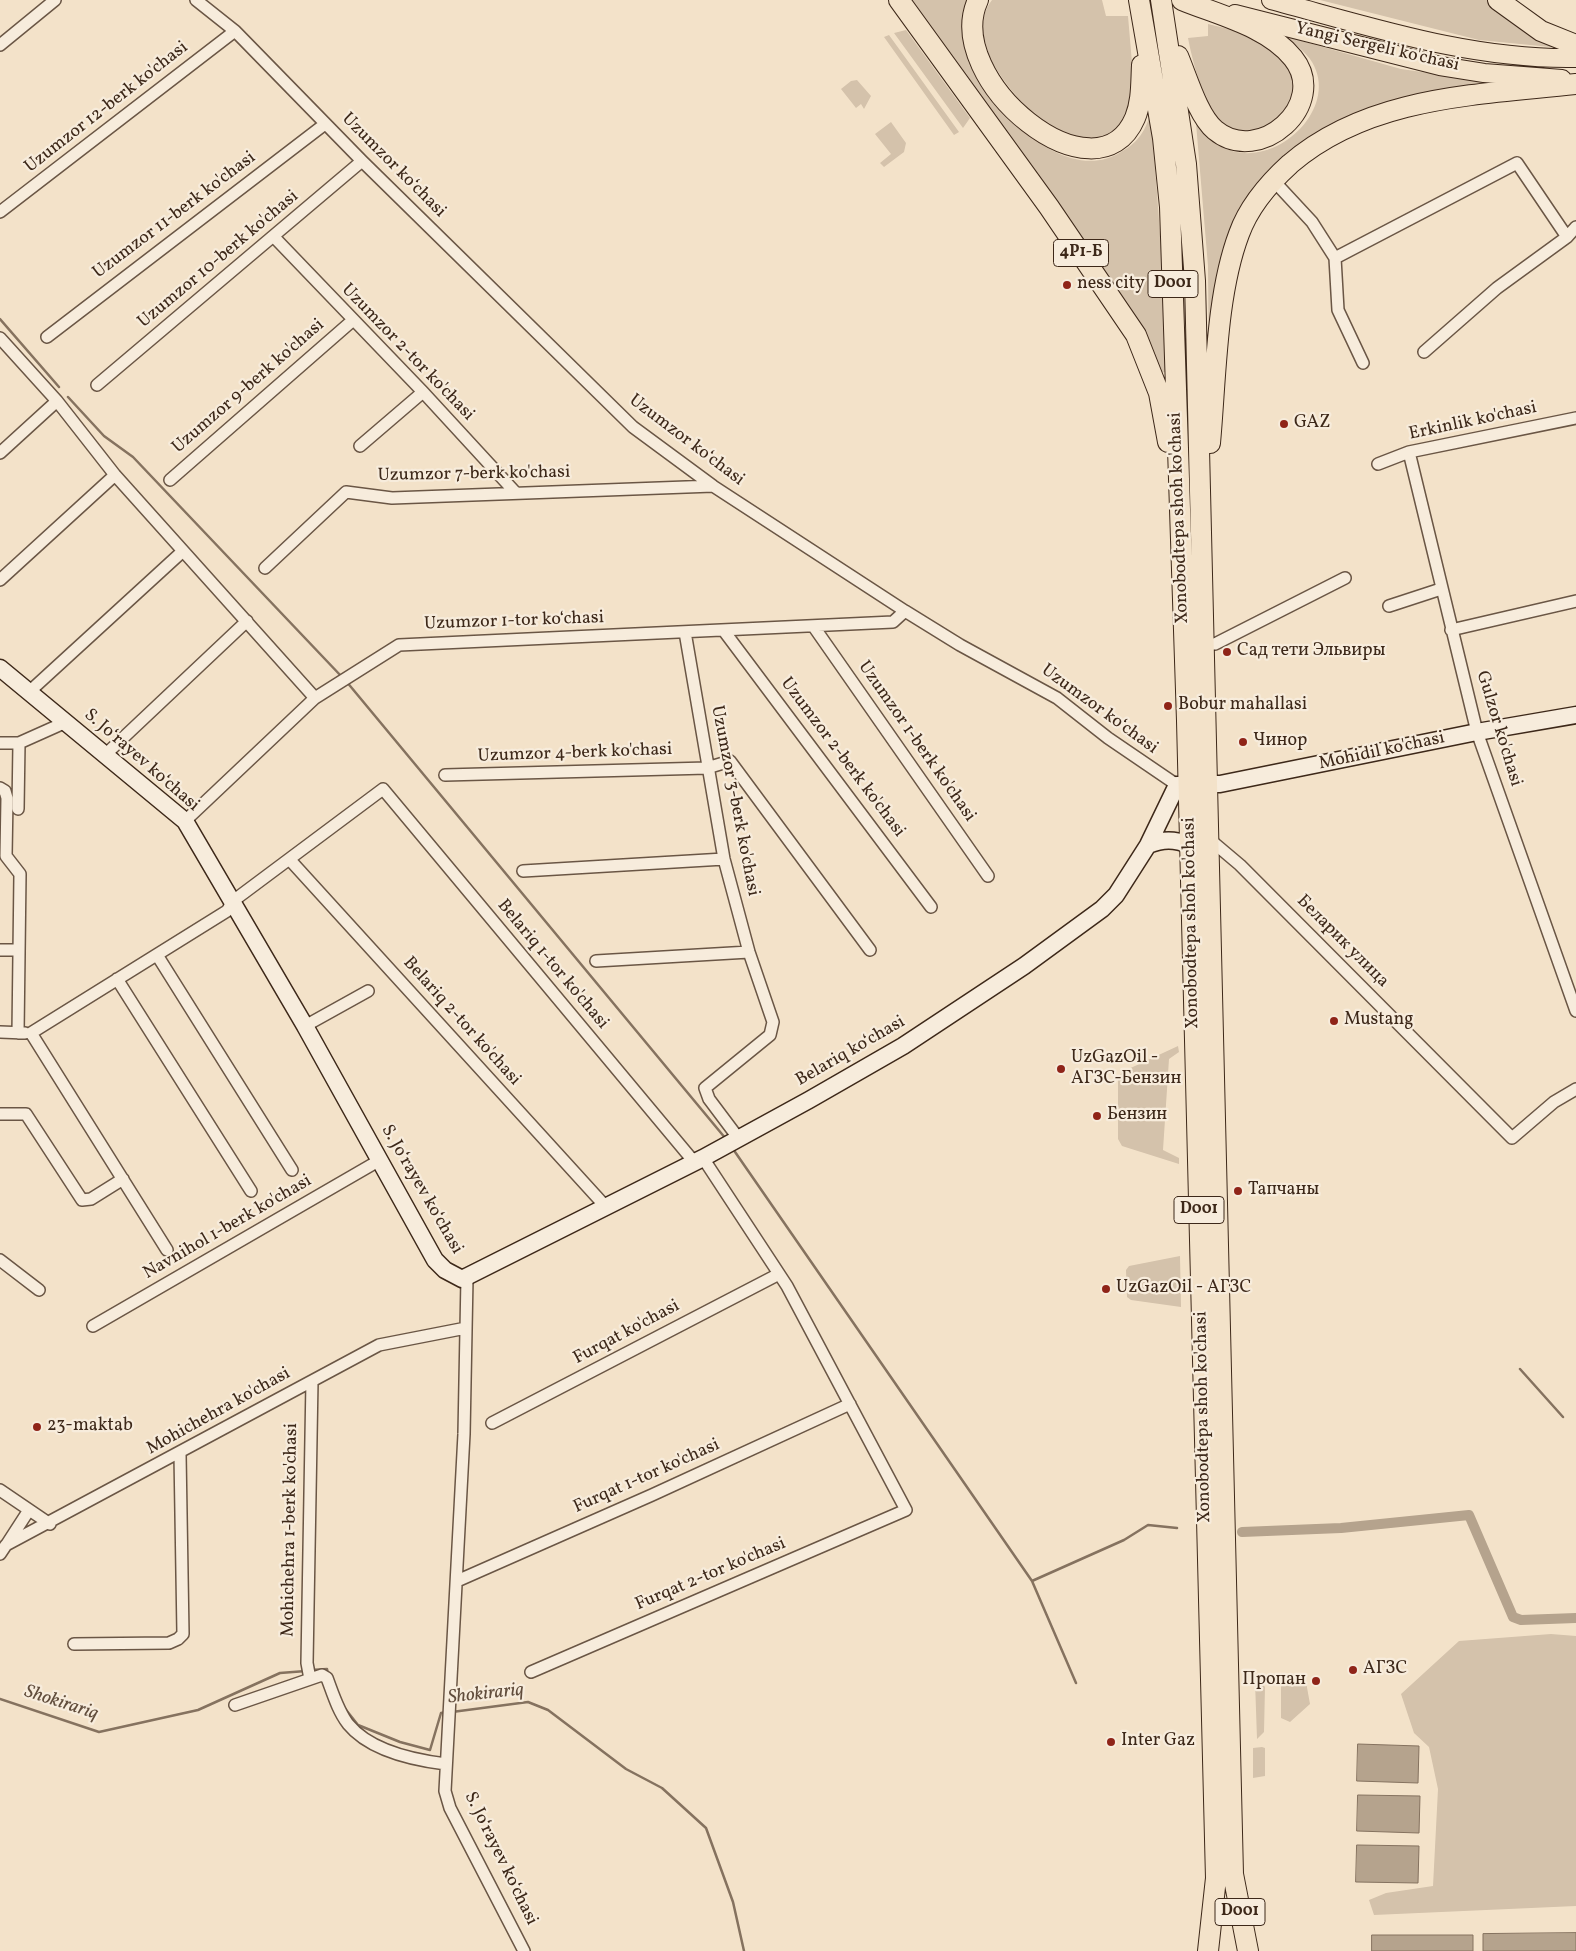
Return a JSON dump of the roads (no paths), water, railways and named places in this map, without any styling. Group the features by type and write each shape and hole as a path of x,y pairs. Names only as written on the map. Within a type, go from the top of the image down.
{"highway":[{"name":"4Р1-Б","path":"899,0 1049,207 1136,335 1159,393 1182,542"},
{"path":"978,0 973,13 971,32 981,66 990,80 1019,114 1038,130 1059,142 1076,147 1096,148 1110,145 1121,138 1133,123 1141,92 1144,28"},
{"name":"Xonobodtepa shoh ko'chasi","path":"1139,0 1163,138 1170,207 1191,785 1199,842 1224,1876"},
{"name":"Xonobodtepa shoh ko'chasi","path":"1161,0 1186,164 1193,248 1202,540 1203,644 1191,785"},
{"path":"1167,31 1198,102 1211,126 1218,133 1241,141 1262,139 1283,129 1296,113 1302,98 1303,80 1296,63 1287,52 1254,30 1182,0"},
{"path":"1498,0 1541,31 1576,45"},
{"path":"1202,540 1221,324 1229,273 1244,220 1273,180 1324,138 1383,113 1454,98 1576,84"},
{"name":"D001","path":"1208,1951 1224,1876"},
{"name":"D001","path":"1224,1876 1248,1951"}],"main road":[{"name":"Yangi Sergeli ko'chasi","path":"1182,0 1440,66 1493,74 1576,80"},
{"name":"Yangi Sergeli ko'chasi","path":"1271,0 1442,45 1522,57 1576,58"}],"street":[{"path":"0,45 55,0"},
{"name":"Uzumzor koʻchasi","path":"196,0 235,31 362,161 633,427 713,486 905,611 960,645 1058,698 1108,738 1191,785"},
{"name":"Uzumzor 12-berk ko'chasi","path":"0,212 235,31"},
{"name":"Uzumzor 11-berk ko'chasi","path":"47,337 325,124"},
{"name":"Uzumzor 10-berk ko'chasi","path":"97,384 362,161"},
{"path":"1334,258 1518,163 1567,237"},
{"path":"1273,180 1312,222 1334,258 1338,310 1363,363"},
{"path":"1424,352 1497,288 1567,237 1576,228"},
{"name":"Uzumzor 2-tor ko'chasi","path":"274,237 352,321 423,392 515,492"},
{"name":"Uzumzor 9-berk ko'chasi","path":"170,480 352,321"},
{"path":"0,338 57,401 115,475 315,698"},
{"path":"360,446 423,392"},
{"path":"0,453 57,401"},
{"name":"Erkinlik ko'chasi","path":"1378,464 1409,452 1576,418"},
{"name":"Gulzor ko'chasi","path":"1409,452 1476,732 1576,1010"},
{"path":"0,580 115,475"},
{"name":"Uzumzor 7-berk ko'chasi","path":"265,568 346,492 392,498 713,486"},
{"path":"29,692 183,550"},
{"path":"1203,644 1214,644 1345,578"},
{"path":"1389,606 1441,589"},
{"path":"1451,630 1576,601"},
{"name":"Uzumzor 1-tor ko‘chasi","path":"185,821 315,698 399,644 893,622 905,611"},
{"path":"106,754 247,622"},
{"name":"Uzumzor 1-berk ko'chasi","path":"814,627 988,876"},
{"name":"Uzumzor 2-berk ko'chasi","path":"724,631 931,907"},
{"name":"Uzumzor 3-berk ko'chasi","path":"685,632 724,859 749,952 773,1022 773,1029 770,1035 705,1088 709,1099 733,1142"},
{"name":"S. Joʻrayev koʻchasi","path":"0,668 185,821 305,1026 435,1260 453,1276 467,1278 457,1581 445,1791 450,1808 524,1951"},
{"name":"Mohidil ko'chasi","path":"1191,785 1220,784 1476,732 1576,715"},
{"path":"0,743 19,743 66,722"},
{"path":"18,809 19,743"},
{"name":"Uzumzor 4-berk ko'chasi","path":"445,775 707,768 730,761 870,950"},
{"name":"Belariq koʻchasi","path":"467,1278 733,1142 903,1046 1032,960 1109,903 1128,879 1148,846 1191,785"},
{"path":"0,788 5,791 7,798 6,856 20,874 18,1033"},
{"name":"Belariq 1-tor ko'chasi","path":"290,860 383,789 699,1160 779,1274 906,1510"},
{"path":"1148,846 1159,841 1171,840 1199,842"},
{"name":"Беларик улица","path":"1199,842 1240,866 1512,1138 1554,1102 1576,1088"},
{"path":"523,871 724,859"},
{"path":"0,1032 31,1033 227,911 233,901 290,860"},
{"name":"Belariq 2-tor ko'chasi","path":"290,860 606,1207"},
{"path":"0,868 15,868"},
{"path":"0,950 19,950"},
{"path":"596,962 749,952"},
{"path":"156,955 292,1170"},
{"path":"117,979 252,1191"},
{"path":"305,1026 368,991"},
{"path":"31,1033 167,1250"},
{"path":"0,1114 26,1114 82,1200 92,1199 123,1179"},
{"name":"Navnihol 1-berk ko'chasi","path":"92,1326 380,1160"},
{"path":"0,1260 39,1290"},
{"name":"Furqat ko'chasi","path":"492,1423 779,1274"},
{"name":"Mohichehra ko'chasi","path":"3,1550 379,1345 466,1328"},
{"name":"Mohichehra 1-berk ko'chasi","path":"310,1679 307,1663 307,1545 312,1382"},
{"name":"Furqat 1-tor ko'chasi","path":"457,1581 652,1495 850,1404"},
{"path":"74,1644 169,1643 178,1639 183,1634 180,1454"},
{"path":"0,1490 50,1524"},
{"path":"3,1550 29,1510"},
{"name":"Furqat 2-tor ko'chasi","path":"530,1672 906,1510"},
{"path":"235,1705 310,1679 325,1676 340,1712 349,1725 380,1748 421,1761 446,1764"}],"waterway":[{"path":"0,319 59,387"},
{"path":"68,397 104,436 133,457 342,677"},
{"path":"346,681 726,1139"},
{"path":"733,1149 1032,1581 1076,1683"},
{"path":"1520,1369 1563,1417"},
{"path":"1242,1532 1341,1528 1469,1515 1513,1617 1521,1620 1576,1618"},
{"path":"1032,1581 1124,1540 1148,1525 1177,1528"},
{"name":"Shokirariq","path":"311,1670 327,1669 328,1675"},
{"name":"Shokirariq","path":"0,1699 99,1732 198,1710 280,1673 306,1671"},
{"name":"Shokirariq","path":"452,1712 528,1702 548,1710 626,1769 662,1788 706,1828 733,1902 744,1951"},
{"name":"Shokirariq","path":"343,1706 358,1725 400,1742 430,1750 441,1713 446,1712"}],"place":[{"name":"ness city","path":"1067,285"},
{"name":"GAZ","path":"1284,424"},
{"name":"Сад тети Эльвиры","path":"1227,652"},
{"name":"Bobur mahallasi","path":"1168,706"},
{"name":"Чинор","path":"1243,742"},
{"name":"Mustang","path":"1334,1021"},
{"name":"UzGazOil - АГЗС-Бензин","path":"1061,1069"},
{"name":"Бензин","path":"1097,1116"},
{"name":"Тапчаны","path":"1238,1191"},
{"name":"UzGazOil - АГЗС","path":"1106,1289"},
{"name":"23-maktab","path":"37,1427"},
{"name":"АГЗС","path":"1353,1670"},
{"name":"Пропан","path":"1316,1681"},
{"name":"Inter Gaz","path":"1111,1742"}]}
